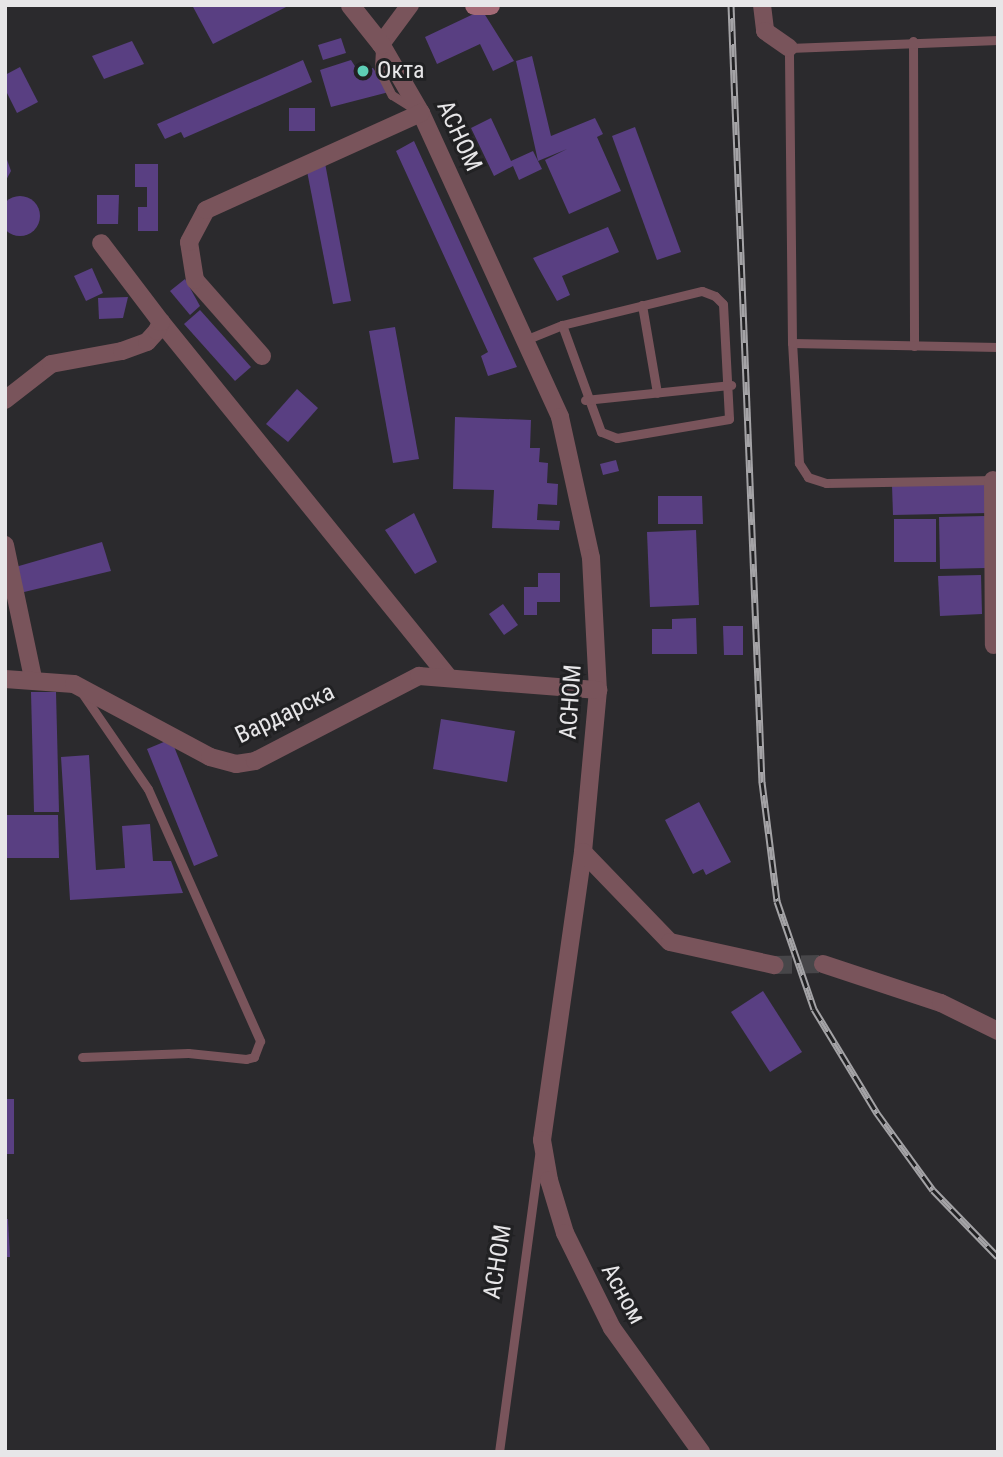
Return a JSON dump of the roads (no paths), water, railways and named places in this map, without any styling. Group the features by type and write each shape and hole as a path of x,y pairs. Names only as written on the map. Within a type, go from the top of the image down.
{"main road":[{"path":"474,5 491,5"}],"street":[{"name":"АСНОМ","path":"350,5 381,44 421,113 560,417 583,500 599,642 598,690 583,852 542,1140"},
{"path":"381,44 411,5"},
{"path":"762,5 765,31 789,48"},
{"path":"262,356 195,280 190,242 206,211 421,113"},
{"path":"101,243 161,322 448,676"},
{"path":"5,400 51,364 147,342 161,322"},
{"path":"994,645 995,480"},
{"path":"5,545 33,678"},
{"name":"Вардарска","path":"5,679 33,678 74,684 210,757 236,764 255,761 399,683 448,676 598,690"},
{"path":"583,852 670,942 774,965"},
{"path":"823,964 941,1003 998,1031"},
{"name":"Асном","path":"542,1140 556,1209 592,1292 701,1452"}],"lane":[{"path":"995,480 826,483 808,477 799,463 792,343 789,48 913,41 998,40"},
{"path":"913,41 914,346"},
{"path":"525,340 562,324 702,291 715,296 723,304 731,385 731,412 725,423 617,438 601,432 585,400 562,324"},
{"path":"642,305 657,393"},
{"path":"792,343 998,347"},
{"path":"585,400 731,385"},
{"path":"74,684 149,789 260,1041 254,1057 246,1059 188,1053 82,1057"},
{"name":"АСНОМ","path":"499,1452 542,1140"}],"tunnel":[{"path":"774,965 823,964"}],"railway":[{"path":"731,5 762,782 777,901 814,1009 877,1113 933,1190 998,1257"}],"place":[{"name":"Окта","path":"363,71"}]}
